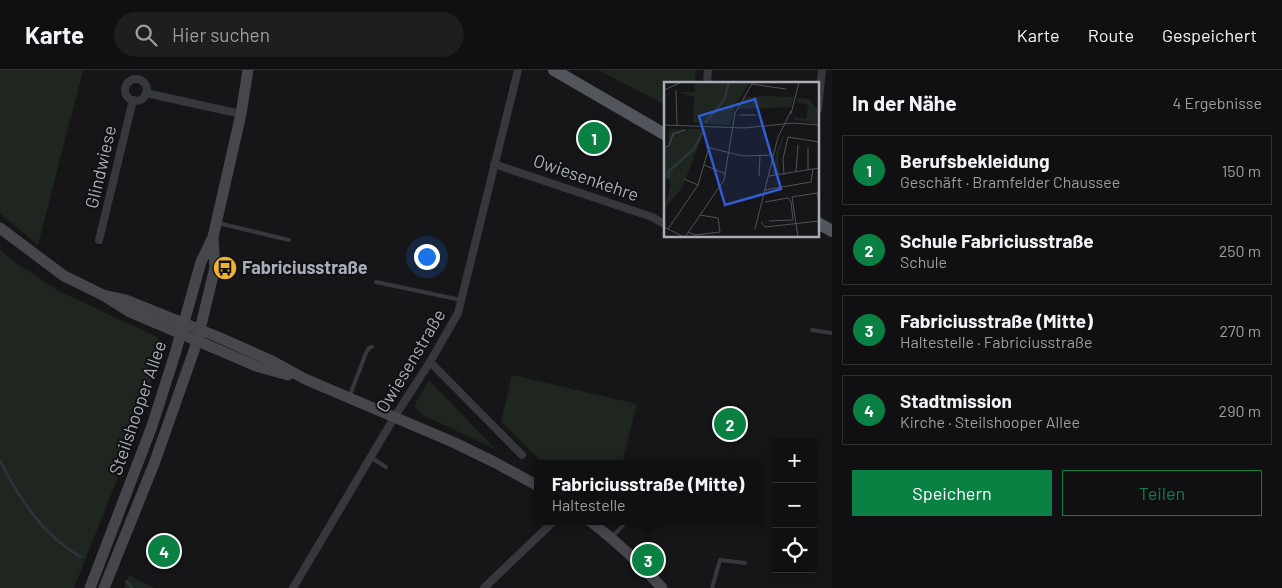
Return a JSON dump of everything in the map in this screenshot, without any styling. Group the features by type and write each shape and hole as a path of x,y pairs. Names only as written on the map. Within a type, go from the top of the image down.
{"main road":[{"name":"Steilshooper Allee","path":"241,114 248,70"},
{"name":"Steilshooper Allee","path":"90,588 152,426 201,262 213,237 253,70"},
{"path":"554,70 664,134"},
{"path":"819,224 832,231"},
{"path":"0,228 64,276 103,295 126,300 182,329 197,342 256,366 305,379"},
{"name":"Steilshooper Allee","path":"104,588 154,464 201,330 215,267 213,237"},
{"path":"182,329 201,330 272,361 305,379 395,416 496,463 534,484"},
{"path":"595,525 644,569 662,588"}],"street":[{"name":"Glindwiese","path":"99,240 133,100 127,96 125,89 131,81 138,80 140,70"},
{"name":"Owiesenstraße","path":"297,587 370,457 430,362 458,313 518,70"},
{"path":"819,99 822,70"},
{"path":"133,100 143,99 146,93 146,86 138,80"},
{"path":"146,93 241,114"},
{"name":"Owiesenkehre","path":"494,164 652,217 664,224"},
{"path":"430,362 522,455"},
{"path":"484,588 550,525"}],"lane":[{"path":"216,223 288,240"},
{"path":"376,282 462,300"},
{"path":"812,330 832,333"},
{"path":"349,398 366,353 372,347"},
{"path":"370,457 386,467"},
{"path":"611,538 623,525"},
{"path":"712,588 720,560 746,563"}],"shaded area":[{"path":"0,70 83,70 38,245 0,213"},
{"path":"598,70 696,70 694,82 664,82 664,104"},
{"path":"0,250 57,290 157,337 162,345 128,452 74,588 0,588"},
{"path":"512,375 637,404 623,460 541,460 501,422"},
{"path":"429,380 495,449 423,415 414,406"},
{"path":"129,575 154,588 124,588"}],"waterway":[{"path":"0,461 24,503 44,527 67,548 81,557"},
{"path":"126,581 132,588"}],"place":[{"name":"Berufsbekleidung","path":"594,138"},
{"name":"Fabriciusstraße","path":"225,268"},
{"name":"Schule Fabriciusstraße","path":"730,424"},
{"name":"Stadtmission","path":"164,551"},
{"name":"Fabriciusstraße (Mitte)","path":"648,560"}]}
